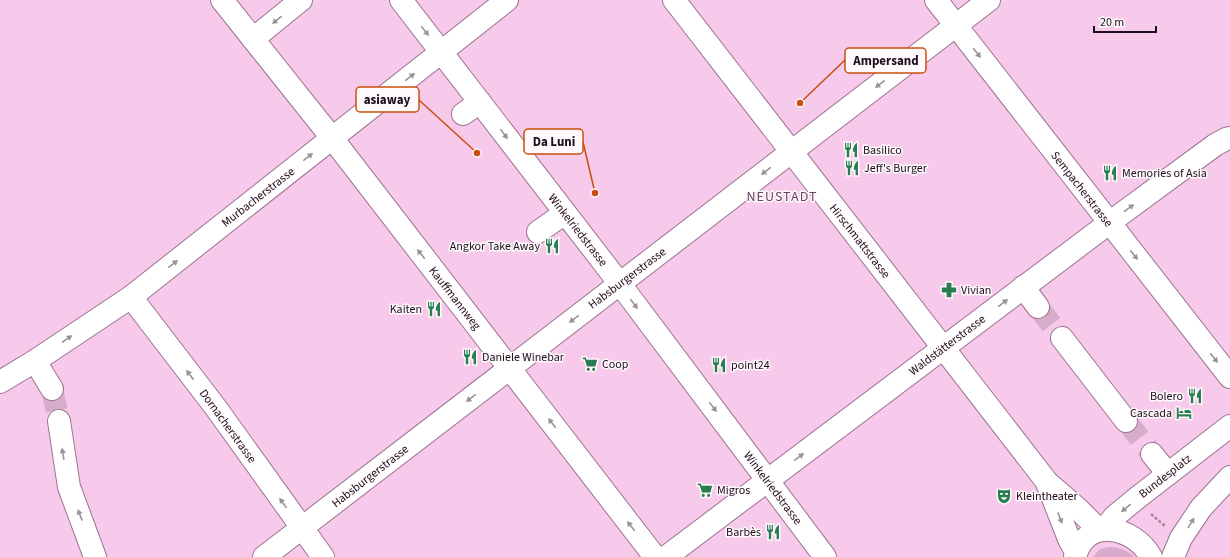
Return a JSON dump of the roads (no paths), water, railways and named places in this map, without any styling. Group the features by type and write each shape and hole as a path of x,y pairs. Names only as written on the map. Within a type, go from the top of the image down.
{"street":[{"name":"Kauffmannweg","path":"222,0 332,138 655,557"},
{"path":"253,39 301,0"},
{"name":"Winkelriedstrasse","path":"401,0 442,52 471,108 565,213 825,557"},
{"name":"Murbacherstrasse","path":"0,382 35,361 131,296 507,0"},
{"name":"Hirschmattstrasse","path":"674,0 1047,482 1102,530"},
{"name":"Sempacherstrasse","path":"936,0 1230,377"},
{"name":"Habsburgerstrasse","path":"264,557 989,0"},
{"name":"Waldstätterstrasse","path":"666,557 1109,223 1215,145 1230,138"},
{"path":"538,232 565,213"},
{"path":"1023,287 1038,307"},
{"name":"Dornacherstrasse","path":"131,296 216,408 323,557"},
{"path":"1062,338 1126,421"},
{"path":"35,361 52,389"},
{"path":"59,421 69,487 95,557"},
{"name":"Bundesplatz","path":"1073,555 1082,541 1091,534 1102,530 1114,518 1168,474 1230,426"},
{"path":"1152,454 1168,474"},
{"path":"1173,557 1182,538 1201,508 1230,477"},
{"name":"Hirschmattstrasse","path":"1047,482 1073,555"},
{"path":"1102,530 1118,531 1129,535 1143,545 1151,557"}],"tunnel":[{"path":"1038,307 1062,338"},
{"path":"52,389 59,421"},
{"path":"1126,421 1152,454"}],"place":[{"name":"Ampersand","path":"800,103"},
{"name":"Basilico","path":"851,150"},
{"name":"asiaway","path":"477,153"},
{"name":"Jeff's Burger","path":"852,168"},
{"name":"Memories of Asia","path":"1110,173"},
{"name":"Da Luni","path":"595,193"},
{"name":"Angkor Take Away","path":"552,246"},
{"name":"Vivian","path":"949,290"},
{"name":"Kaiten","path":"434,309"},
{"name":"Daniele Winebar","path":"470,357"},
{"name":"Coop","path":"590,364"},
{"name":"point24","path":"719,365"},
{"name":"Bolero","path":"1195,396"},
{"name":"Cascada","path":"1184,413"},
{"name":"Migros","path":"705,490"},
{"name":"Kleintheater","path":"1004,496"},
{"name":"Barbès","path":"773,532"}],"district":[{"name":"NEUSTADT","path":"782,196"}]}
